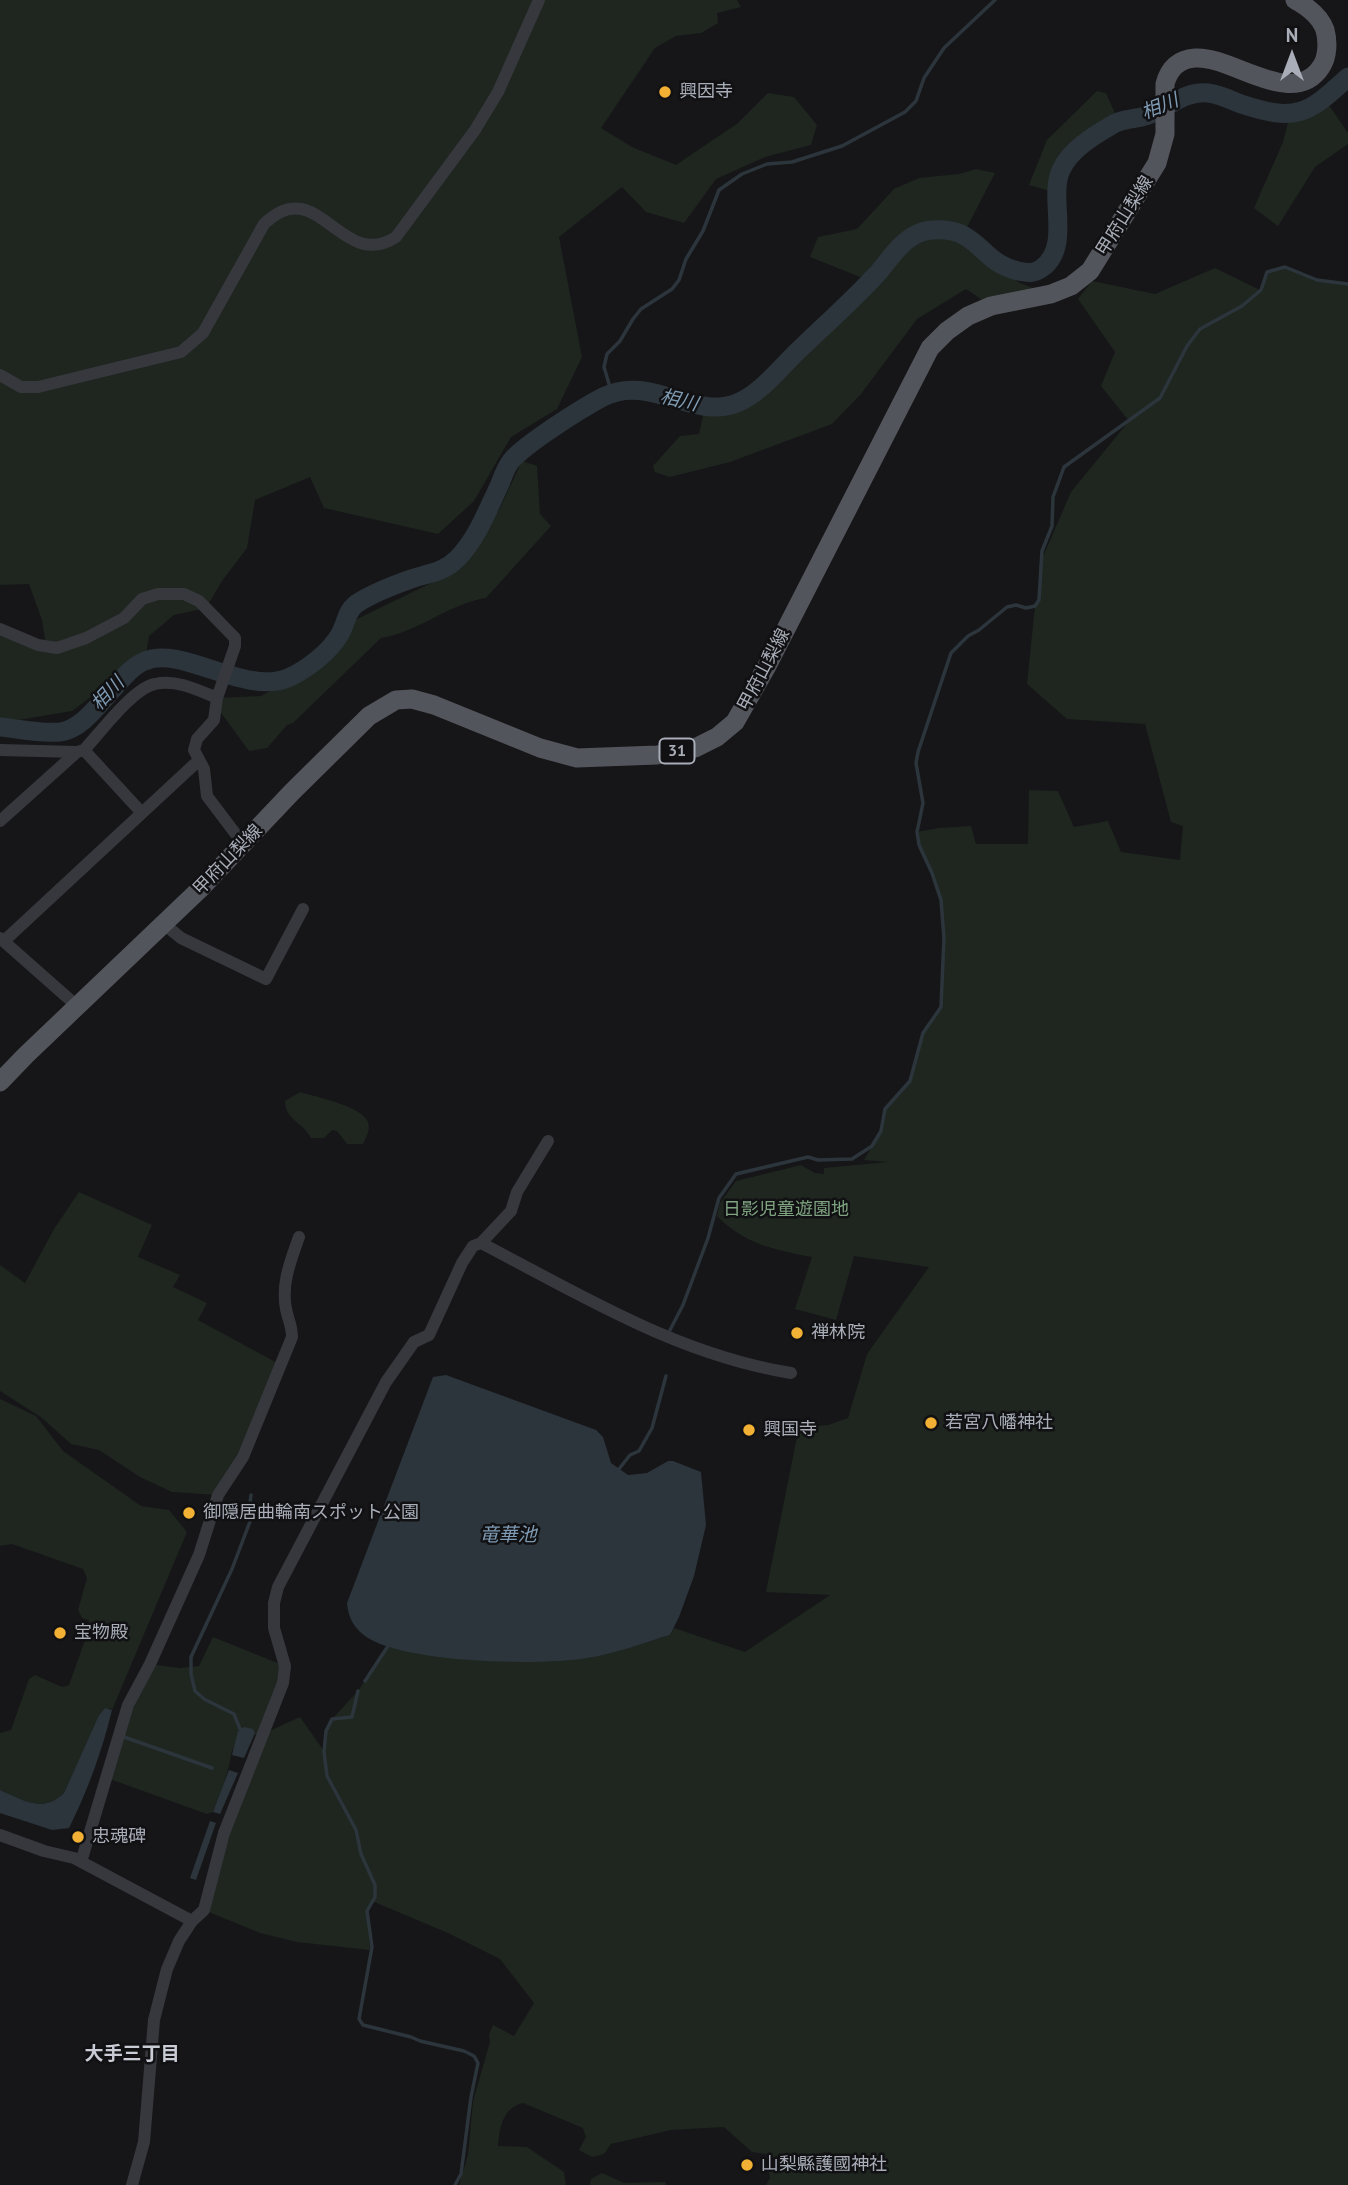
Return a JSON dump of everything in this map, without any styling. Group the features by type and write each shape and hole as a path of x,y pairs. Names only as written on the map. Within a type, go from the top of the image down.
{"main road":[{"name":"甲府山梨線","path":"0,1082 244,845 292,792 383,705 396,700 412,699 434,705 540,748 577,758 657,755 695,748 726,730 735,722 767,666 930,348 968,316 991,306 1051,294 1071,286 1090,271 1152,174 1162,150 1167,75 1180,61 1212,59 1279,82 1298,82 1314,75 1324,64 1327,38 1319,19 1295,0"}],"street":[{"path":"0,375 21,387 38,387 181,352 203,333 264,224 281,211 294,208 312,211 346,238 364,245 382,244 396,237 475,130 498,92 539,0"},
{"path":"0,629 38,645 57,648 86,638 124,618 142,599 158,594 184,594 199,601 235,638 235,646 217,698 214,720 194,744 198,761 206,774 207,796 244,845"},
{"path":"0,821 80,751 146,686 167,683 186,686 217,698"},
{"path":"0,750 80,751 142,813"},
{"path":"77,1006 2,940 198,761"},
{"path":"163,924 181,938 266,979 303,909"},
{"path":"132,2185 144,2143 155,2017 167,1969 179,1941 192,1921 204,1910 224,1833 283,1683 285,1666 274,1628 274,1603 278,1587 386,1382 414,1342 429,1335 462,1263 473,1246 481,1243 511,1211 517,1192 548,1141"},
{"path":"81,1862 128,1705 150,1664 199,1555 218,1495 243,1457 292,1337 292,1325 286,1309 285,1275 299,1237"},
{"path":"481,1243 584,1299 665,1338 762,1368 791,1373"},
{"path":"0,1835 81,1862 192,1921"}],"green space":[{"path":"0,0 737,0 741,7 717,13 718,23 701,33 676,36 655,48 601,128 632,147 676,165 738,123 768,93 794,97 817,125 811,145 765,157 716,179 684,223 646,212 622,187 559,237 582,357 557,409 511,437 474,501 438,534 324,508 310,477 255,500 247,548 206,608 174,615 149,636 146,655 72,711 0,723 0,629 46,646 42,620 29,584 0,585"},
{"path":"1097,91 1106,93 1118,120 1074,152 1050,191 1029,185 1047,140"},
{"path":"1324,98 1348,133 1348,144 1315,167 1278,226 1254,208 1283,142 1290,115 1309,109"},
{"path":"976,169 995,173 963,235 983,262 1022,284 1051,294 991,306 966,289 917,319 861,394 832,424 730,462 670,477 655,472 653,466 680,436 699,434 705,407 734,405 750,395 870,281 810,257 818,237 857,229 894,189 919,178 959,174"},
{"name":"日影児童遊園地","path":"1285,267 1317,280 1348,284 1348,2185 766,2185 770,2178 766,2154 752,2152 724,2127 671,2130 611,2144 604,2154 592,2157 579,2150 586,2137 583,2128 523,2103 506,2114 498,2146 527,2147 564,2172 566,2185 459,2185 468,2155 473,2101 490,2042 489,2034 493,2025 514,2036 534,2003 500,1959 448,1933 372,1901 367,1911 370,1950 297,1942 260,1933 204,1910 261,1735 255,1733 232,1750 227,1774 213,1812 207,1814 107,1778 150,1664 179,1668 199,1666 213,1637 285,1666 263,1734 300,1717 324,1751 326,1731 332,1719 358,1691 388,1646 423,1654 641,1644 670,1635 674,1628 745,1652 830,1595 766,1592 799,1427 828,1425 848,1418 867,1354 929,1267 854,1256 836,1320 795,1309 812,1257 773,1248 738,1233 717,1216 720,1203 736,1181 801,1165 815,1173 824,1174 824,1168 888,1162 864,1160 881,1131 885,1109 910,1081 923,1033 941,1007 944,938 941,900 919,845 917,832 971,826 976,844 1028,844 1029,790 1058,791 1074,827 1108,821 1121,852 1180,860 1183,826 1171,822 1145,724 1067,719 1027,684 1035,606 1039,600 1039,566 1071,492 1129,421 1101,386 1115,352 1078,299 1092,281 1155,294 1215,268 1260,290 1267,272"},
{"path":"522,461 537,466 540,514 551,526 486,598 459,606 395,635 381,638 293,723 287,725 267,748 249,751 216,706 217,698 261,696 308,671 336,645 345,629 355,620 462,568 499,510"},
{"path":"300,1092 338,1103 364,1116 369,1128 363,1144 347,1144 337,1131 332,1130 324,1138 311,1138 291,1117 286,1107 285,1101"},
{"path":"79,1192 152,1225 138,1257 180,1275 173,1287 207,1303 198,1320 281,1365 218,1495 172,1492 140,1477 99,1450 71,1444 42,1418 0,1391 0,1265 25,1283 54,1229"},
{"path":"0,1399 36,1416 63,1451 141,1506 169,1510 187,1532 112,1710 110,1708 98,1717 64,1793 48,1803 40,1804 25,1801 0,1790 0,1733 11,1730 29,1679 35,1675 62,1687 69,1685 89,1629 89,1620 82,1618 78,1610 87,1578 83,1569 12,1544 0,1546"},
{"path":"602,2173 624,2183 665,2182 666,2185 590,2185 591,2179"}],"water":[{"name":"竜華池","path":"446,1375 596,1430 603,1437 611,1463 628,1475 647,1473 668,1461 701,1472 706,1525 694,1576 670,1635 587,1658 508,1662 412,1653 368,1638 356,1627 347,1603 433,1377"},
{"path":"105,1708 112,1710 104,1740 69,1828 52,1830 0,1813 0,1790 25,1801 40,1804 48,1803 64,1793 98,1717"},
{"path":"244,1727 253,1729 255,1733 244,1758 232,1755 238,1731"},
{"path":"229,1770 238,1773 220,1814 213,1812"},
{"path":"210,1821 216,1823 196,1880 190,1878"}],"waterway":[{"path":"612,394 604,367 607,354 620,341 641,309 672,289 679,280 686,259 703,231 719,190 742,174 767,164 792,162 842,146 905,112 916,101 924,78 944,48 995,0"},
{"name":"相川","path":"0,727 45,732 68,730 90,715 136,666 160,658 176,659 253,681 271,682 288,678 324,654 340,634 356,604 390,587 441,569 457,559 476,533 511,461 541,436 594,402 621,391 638,390 704,406 721,407 737,403 763,386 867,284 900,246 919,233 934,230 956,232 969,238 992,259 1008,268 1028,273 1042,268 1051,259 1056,247 1057,194 1061,170 1070,156 1083,144 1116,123 1145,116 1183,97 1199,93 1216,95 1275,113 1300,111 1322,100 1348,77"},
{"path":"670,1330 683,1305 708,1238 719,1198 736,1174 808,1157 818,1160 852,1159 872,1146 881,1131 885,1109 910,1081 923,1033 941,1007 944,938 941,900 919,845 917,832 923,803 916,763 918,752 951,653 968,636 1007,607 1016,605 1026,608 1035,606 1039,600 1042,551 1052,526 1053,497 1064,467 1160,398 1187,346 1200,329 1242,306 1261,290 1267,272 1285,267 1317,280 1348,284"},
{"path":"619,1469 630,1455 639,1451 652,1428 666,1376"},
{"path":"240,1729 234,1714 204,1699 195,1691 191,1657 232,1569 254,1511 250,1503 251,1495"},
{"path":"365,1681 388,1646"},
{"path":"358,1691 352,1717 332,1719 326,1731 324,1752 327,1776 356,1830 361,1854 375,1885 375,1897 367,1911 372,1947 359,2019 363,2025 464,2051 474,2056 478,2063 461,2174 455,2185"},
{"path":"124,1737 212,1768"}],"place":[{"name":"興因寺","path":"665,92"},
{"name":"禅林院","path":"797,1333"},
{"name":"若宮八幡神社","path":"931,1423"},
{"name":"興国寺","path":"749,1430"},
{"name":"御隠居曲輪南スポット公園","path":"189,1513"},
{"name":"宝物殿","path":"60,1633"},
{"name":"忠魂碑","path":"78,1837"},
{"name":"山梨縣護國神社","path":"747,2165"}],"district":[{"name":"大手三丁目","path":"132,2055"}]}
